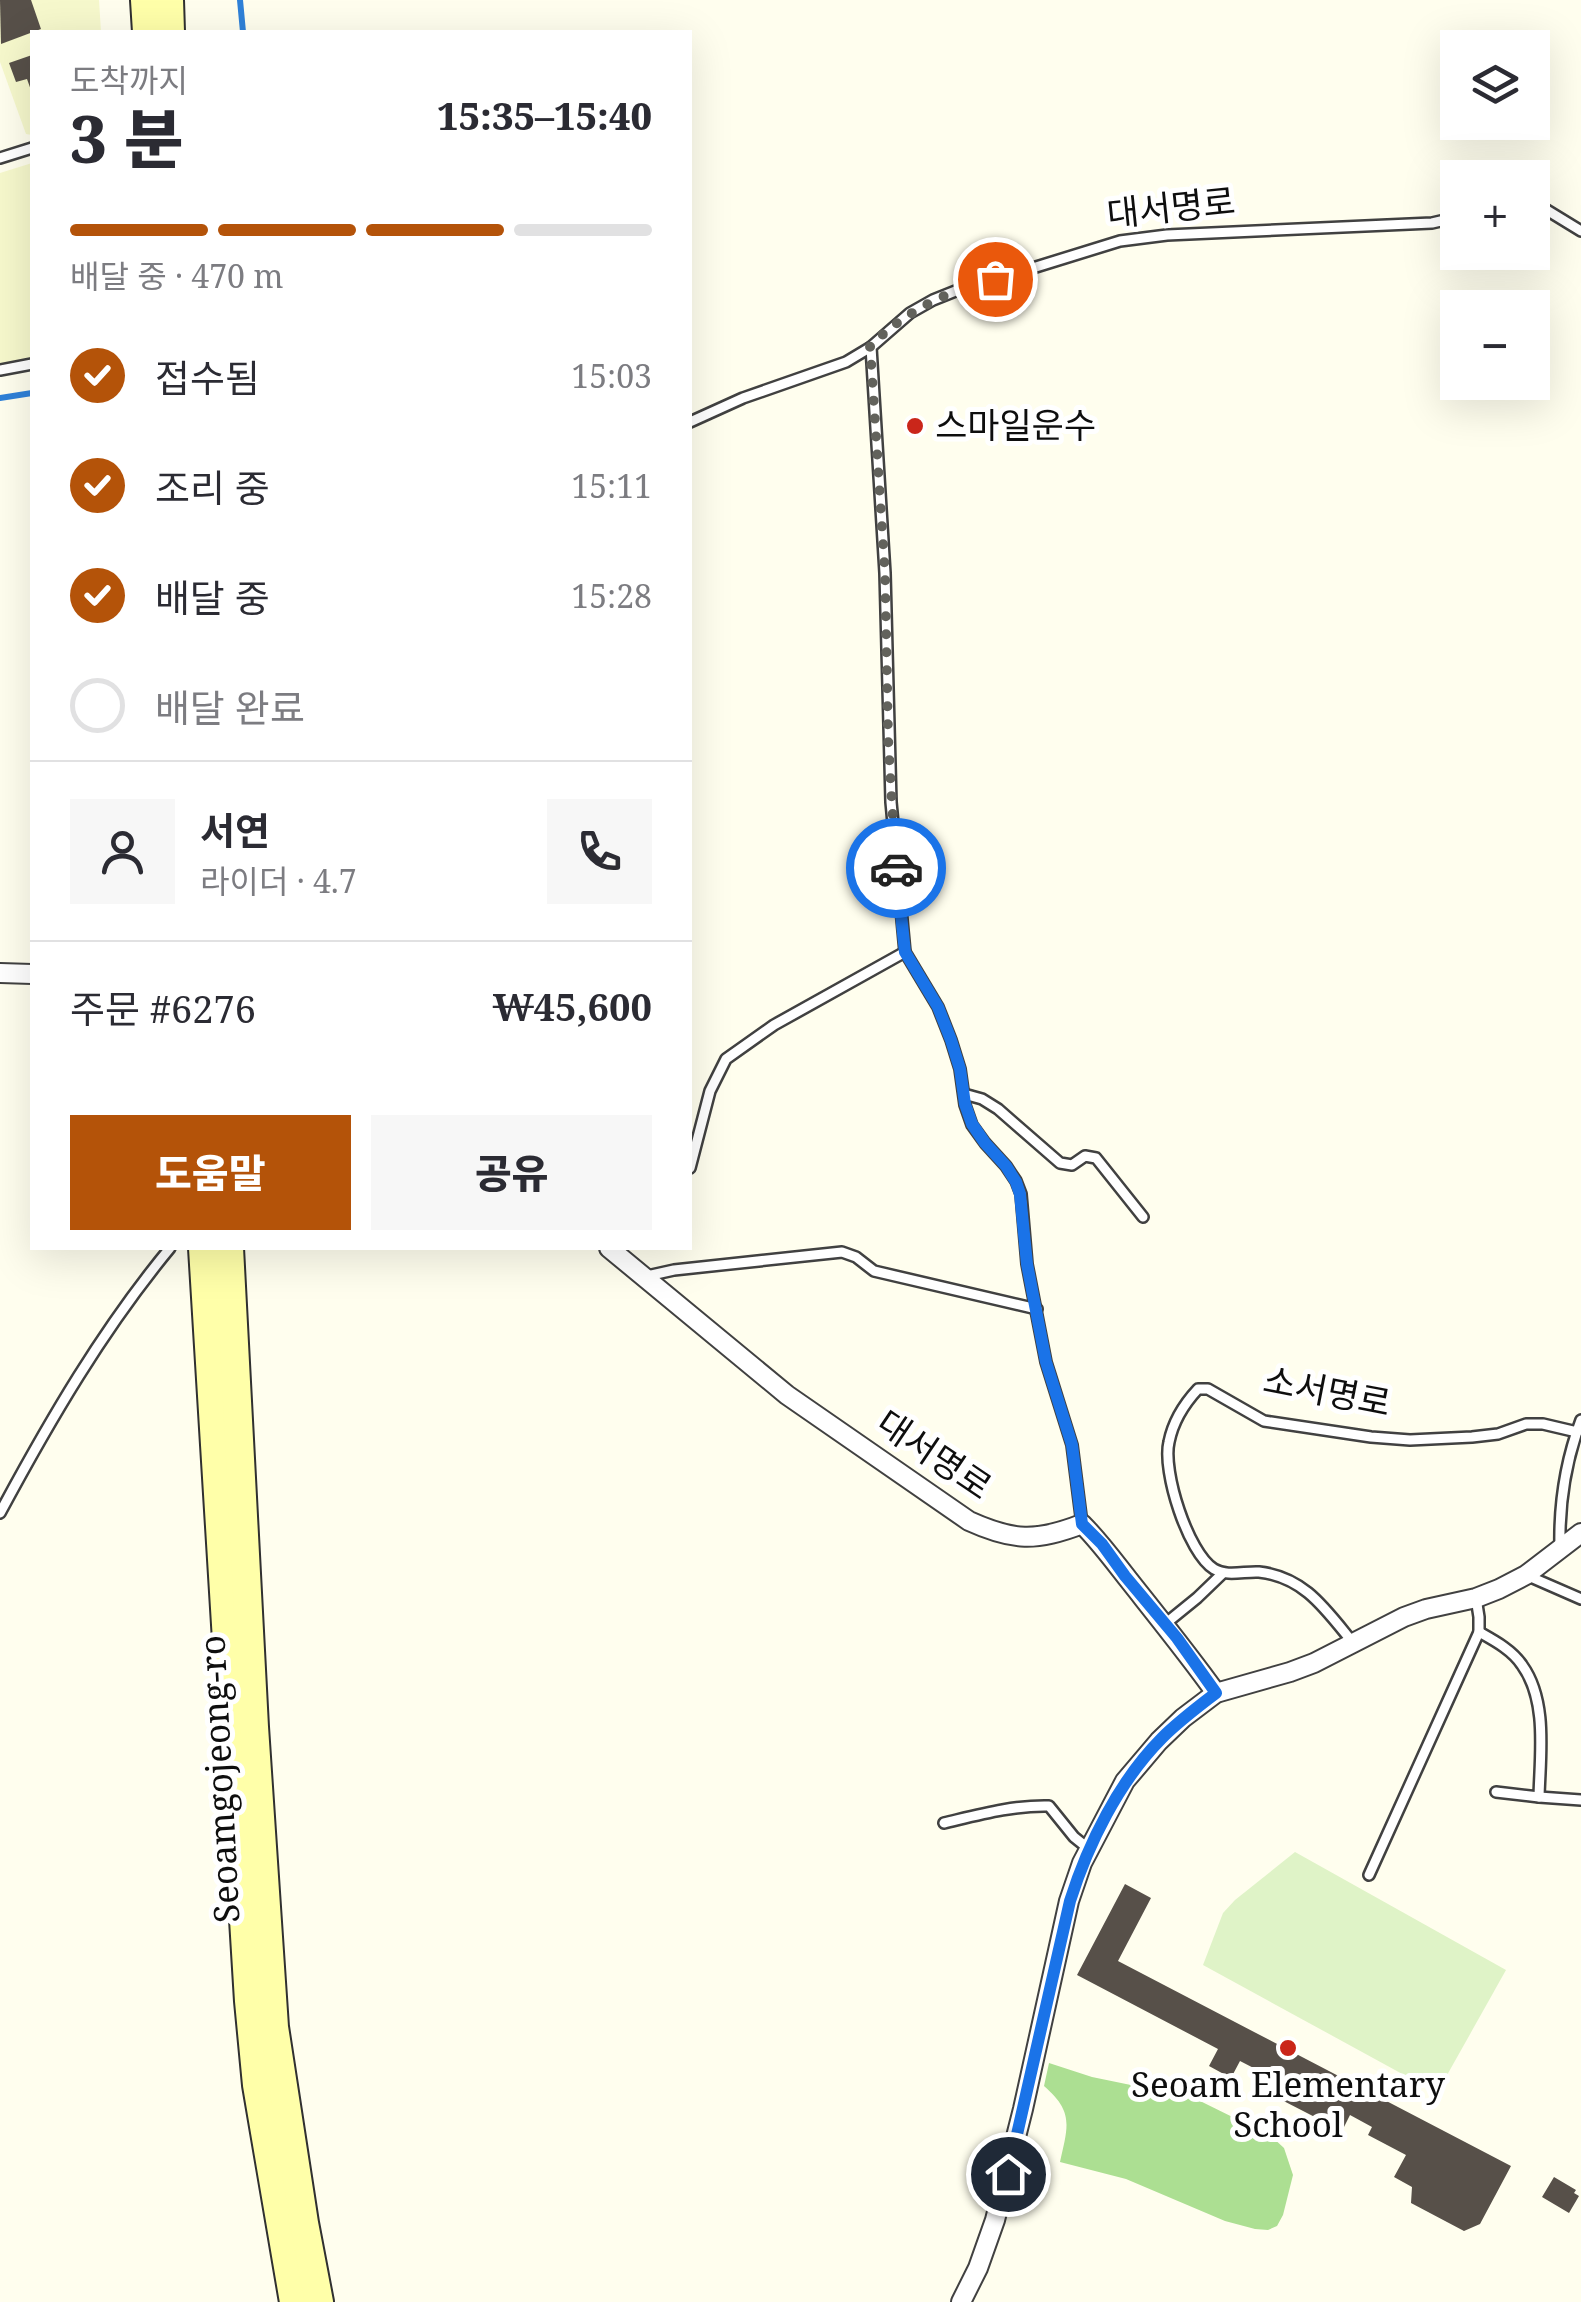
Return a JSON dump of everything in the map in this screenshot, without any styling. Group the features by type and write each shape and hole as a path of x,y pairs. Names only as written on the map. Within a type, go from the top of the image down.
{"main road":[{"path":"146,0 147,30"},
{"path":"168,0 170,30"},
{"name":"Seoamgojeong-ro","path":"203,1250 248,2001 257,2085 294,2302"},
{"name":"Seoamgojeong-ro","path":"229,1250 270,1975 284,2094 319,2302"}],"street":[{"path":"0,973 30,975"},
{"name":"대서명로","path":"616,1250 787,1395 969,1521 997,1534 1016,1537 1060,1532 1082,1524"},
{"path":"1082,1524 1102,1544 1216,1693"},
{"path":"961,2302 996,2220 1070,1901 1082,1863 1125,1781 1159,1741 1216,1693 1290,1672 1404,1617 1476,1598 1526,1575 1581,1533"}],"lane":[{"path":"0,158 30,149"},
{"path":"1550,212 1581,231"},
{"name":"대서명로","path":"692,421 743,398 846,362 933,300 1120,240 1440,221"},
{"path":"870,346 885,573 890,786 905,952 938,1007 960,1069 972,1124 1006,1166 1020,1194 1027,1264 1046,1362 1072,1445 1082,1524"},
{"path":"0,370 30,364"},
{"path":"692,1160 710,1091 726,1059 774,1025 905,952"},
{"path":"964,1094 998,1108 1060,1163 1072,1164 1084,1156 1096,1158 1142,1217"},
{"path":"0,1513 111,1323 168,1250"},
{"path":"644,1277 674,1270 842,1252 874,1271 1037,1309"},
{"name":"소서명로","path":"1223,1573 1206,1562 1188,1536 1168,1468 1168,1445 1176,1421 1198,1389 1208,1390 1264,1421 1371,1437 1472,1437 1498,1434 1526,1424 1576,1432"},
{"path":"1560,1548 1568,1467 1581,1420"},
{"path":"1165,1624 1223,1573 1256,1572 1286,1576 1301,1586 1354,1644"},
{"path":"1526,1575 1580,1598"},
{"path":"1369,1875 1479,1632 1476,1598"},
{"path":"1479,1632 1501,1644 1522,1665 1533,1687 1539,1717 1539,1796"},
{"path":"1496,1792 1581,1800"},
{"path":"944,1824 995,1811 1049,1806 1074,1838 1089,1850"}],"green space":[{"path":"0,0 99,0 101,30 30,30 30,135 26,134 0,62"},
{"path":"30,164 30,359 0,365 0,173"},
{"path":"1295,1852 1506,1970 1437,2093 1203,1965 1223,1913"},
{"path":"1049,2063 1092,2077 1194,2098 1271,2136 1284,2148 1293,2175 1277,2226 1255,2229 1225,2221 1126,2179 1060,2162 1066,2120 1060,2104 1044,2086"}],"building":[{"path":"0,0 31,0 41,29 1,44"},
{"path":"30,56 30,87 27,79 16,82 9,63"},
{"path":"1125,1884 1151,1898 1118,1961 1511,2166 1480,2224 1464,2231 1411,2203 1412,2187 1394,2177 1406,2155 1368,2135 1372,2127 1350,2115 1342,2131 1268,2093 1275,2079 1240,2061 1231,2078 1209,2066 1218,2049 1077,1975"},
{"path":"1554,2177 1579,2196 1569,2213 1542,2197"}],"waterway":[{"path":"240,0 243,30"},
{"path":"0,398 30,393"}],"way so far":[{"path":"896,868 888,738 885,573 870,346 910,313 933,300 995,279"}],"place":[{"name":"스마일운수","path":"915,426"},
{"name":"Seoam Elementary School","path":"1288,2048"}],"route":[{"path":"896,868 905,952 938,1007 951,1040 972,1124 1006,1166 1020,1194 1027,1264 1046,1362 1072,1445 1082,1524 1177,1638 1216,1693 1159,1741 1125,1781 1082,1863 1008,2174"}]}
